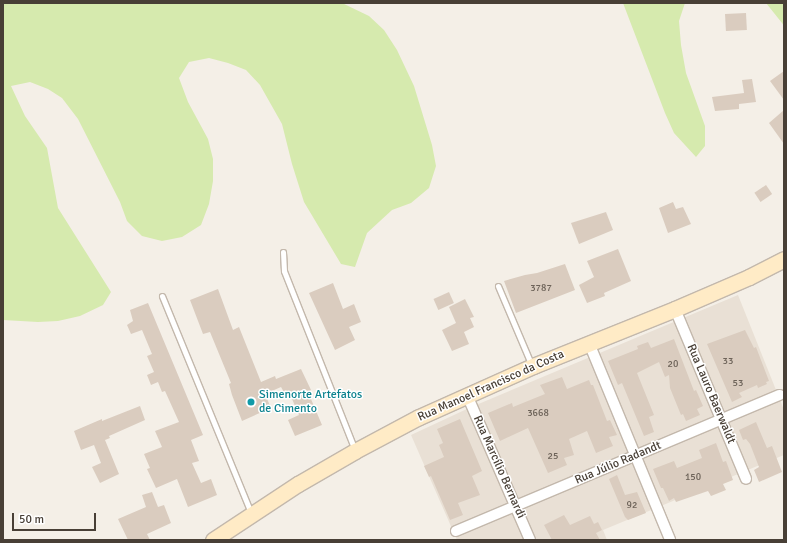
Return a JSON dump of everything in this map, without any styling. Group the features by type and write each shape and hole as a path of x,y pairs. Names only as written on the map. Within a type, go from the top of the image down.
{"main road":[{"name":"Rua Manoel Francisco da Costa","path":"213,540 252,514 355,451 419,417 533,366 675,309 749,277 784,259"}],"street":[{"name":"Rua Lauro Baerwaldt","path":"675,309 746,479"},
{"path":"589,343 670,540"},
{"name":"Rua Marcílio Bernardi","path":"467,395 530,540"},
{"name":"Rua Júlio Radandt","path":"456,531 780,395"}],"lane":[{"path":"283,252 284,271 355,451"},
{"path":"498,286 533,366"},
{"path":"162,296 252,514"}],"shaded area":[{"path":"738,295 784,410 784,455 603,530 607,540 457,540 411,435 469,408"}],"green space":[{"path":"3,3 342,3 369,16 384,30 397,50 414,86 432,145 436,166 429,188 411,203 392,210 367,233 355,267 341,264 304,202 292,164 282,124 260,85 246,70 209,58 189,62 179,78 188,102 208,139 213,159 213,181 209,204 201,225 182,237 162,241 142,236 127,221 120,202 78,119 62,98 48,89 30,82 11,86 25,116 47,148 58,208 111,292 103,305 80,316 58,321 38,322 3,320"},
{"path":"623,3 685,3 679,21 681,45 686,73 705,126 705,146 696,157 674,133"},
{"path":"766,3 784,3 784,26 782,23"}],"building":[{"path":"746,13 747,30 726,31 725,14"},
{"path":"784,71 784,100 770,81"},
{"path":"752,79 756,102 739,104 739,109 715,111 712,97 744,93 742,80"},
{"path":"784,110 784,144 769,123"},
{"path":"766,185 772,194 761,202 754,193"},
{"path":"673,202 676,209 683,207 691,224 668,233 659,208"},
{"path":"606,212 613,230 579,244 571,223"},
{"path":"618,249 631,281 604,293 605,296 587,303 579,285 594,277 587,261"},
{"path":"565,264 575,290 516,313 504,281"},
{"path":"333,283 343,309 354,304 361,322 349,327 355,340 335,350 309,293"},
{"path":"218,289 233,330 239,327 261,382 275,376 276,379 301,369 311,390 308,392 322,425 295,436 288,420 299,415 289,392 285,394 281,387 265,394 271,408 242,421 232,395 229,384 231,383 210,332 203,334 190,300"},
{"path":"449,292 454,303 438,310 433,299"},
{"path":"465,299 474,317 470,318 474,327 464,332 469,344 452,351 442,330 456,323 449,307"},
{"path":"148,303 203,435 191,440 199,461 192,463 201,483 211,479 217,495 188,507 177,479 156,488 147,469 150,468 144,454 162,447 155,431 179,422 165,391 162,392 158,382 151,385 147,375 154,372 147,356 152,354 142,330 131,334 127,325 133,321 130,310"},
{"path":"745,330 754,348 756,347 769,381 766,382 767,384 758,388 757,385 739,393 742,397 732,402 707,344"},
{"path":"674,339 694,391 696,390 703,406 697,409 700,415 686,421 683,414 681,415 670,388 669,375 665,377 659,362 637,373 654,415 649,417 654,432 644,436 622,383 618,385 608,361 638,349 637,346 648,342 651,348"},
{"path":"562,377 567,389 589,380 591,385 593,385 607,421 610,420 617,435 609,437 613,446 596,453 587,431 569,439 574,455 564,458 567,465 548,473 528,428 500,441 488,413 512,403 513,407 545,394 540,385"},
{"path":"140,406 145,420 109,436 110,438 105,440 119,474 100,483 92,467 101,463 94,445 81,450 74,431 102,419 102,421"},
{"path":"460,419 482,471 472,476 480,495 458,503 463,515 450,520 431,476 429,477 424,466 444,457 439,445 443,443 437,429"},
{"path":"756,422 767,448 772,446 782,472 759,482 754,470 759,467 750,444 746,439 743,440 739,430"},
{"path":"716,443 723,462 726,461 733,480 723,484 726,490 711,496 708,491 676,502 674,498 669,501 663,488 661,488 653,469 674,461 677,468 702,458 699,450"},
{"path":"617,475 625,495 637,492 646,513 628,520 625,517 609,479"},
{"path":"152,492 158,507 164,505 171,523 147,534 150,540 128,540 118,519 146,507 142,495"},
{"path":"564,515 570,525 590,516 594,524 598,522 602,530 596,533 600,540 552,540 544,525"}],"place":[{"name":"Simenorte Artefatos de Cimento","path":"251,402"}]}
